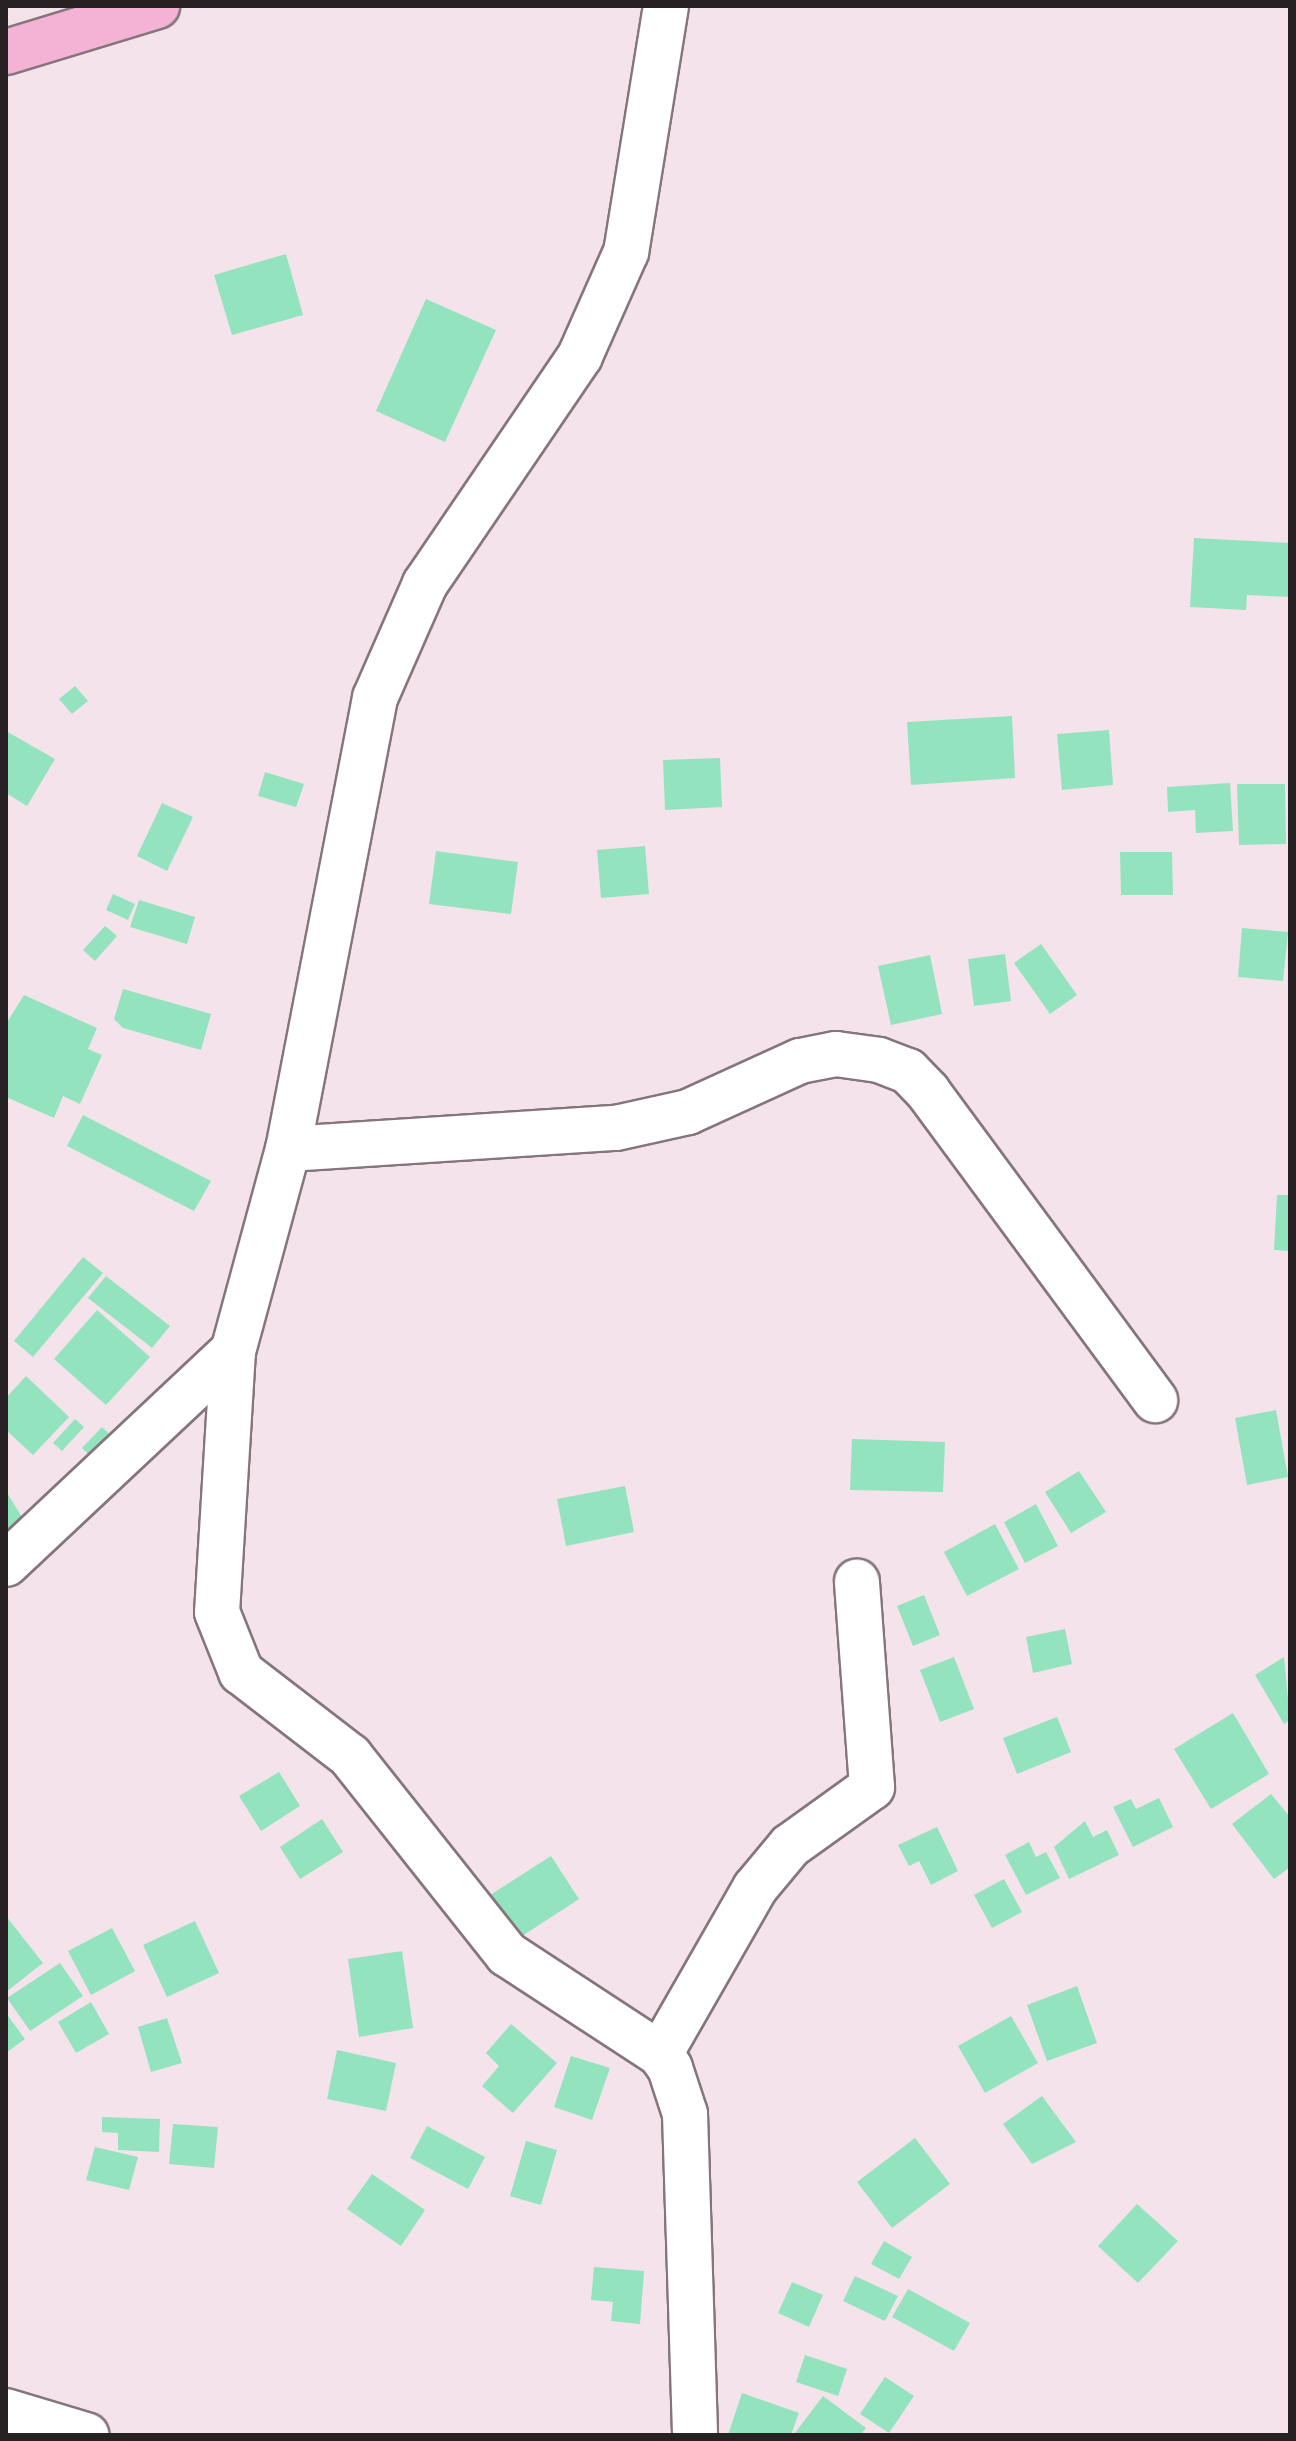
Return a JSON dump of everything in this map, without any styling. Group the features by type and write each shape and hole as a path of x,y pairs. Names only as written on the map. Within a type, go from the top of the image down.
{"main road":[{"path":"6,52 157,6"}],"street":[{"path":"666,6 626,252 580,356 425,584 375,698 288,1149 233,1351 217,1612 241,1672 350,1756 507,1954 660,2054 685,2114 695,2435"},
{"path":"288,1149 616,1128 688,1112 800,1061 836,1054 879,1060 908,1071 928,1092 1155,1400"},
{"path":"6,1564 233,1351"},
{"path":"660,2054 755,1888 790,1846 872,1787 857,1582"},
{"path":"6,2411 86,2435"}],"building":[{"path":"286,254 303,315 232,335 214,275"},
{"path":"426,299 496,330 445,442 376,411"},
{"path":"1194,538 1290,543 1290,597 1247,595 1246,610 1190,607"},
{"path":"75,686 88,701 72,714 59,699"},
{"path":"1012,716 1015,778 911,785 907,722"},
{"path":"1109,730 1113,785 1062,790 1057,734"},
{"path":"6,731 55,759 27,806 6,793"},
{"path":"720,758 722,807 665,810 663,760"},
{"path":"265,772 304,784 296,807 258,796"},
{"path":"1230,783 1233,831 1196,833 1195,810 1168,812 1167,787"},
{"path":"1237,784 1285,784 1286,844 1239,845"},
{"path":"162,803 193,817 167,871 137,856"},
{"path":"645,846 649,894 601,898 597,850"},
{"path":"436,851 518,862 511,914 429,904"},
{"path":"1120,852 1172,852 1173,895 1121,895"},
{"path":"113,894 135,904 128,920 106,910"},
{"path":"139,900 195,917 187,944 130,927"},
{"path":"105,926 117,936 95,961 83,950"},
{"path":"1242,928 1288,932 1283,981 1238,977"},
{"path":"1041,944 1077,995 1050,1014 1014,963"},
{"path":"1005,954 1011,1001 974,1006 968,959"},
{"path":"930,955 942,1014 891,1025 878,966"},
{"path":"123,989 211,1014 201,1050 123,1028 114,1019"},
{"path":"24,995 97,1028 88,1049 102,1055 80,1104 63,1096 54,1118 6,1097 6,1024"},
{"path":"83,1115 211,1181 194,1211 67,1146"},
{"path":"1277,1195 1290,1195 1290,1251 1274,1250"},
{"path":"83,1257 103,1273 33,1357 14,1341"},
{"path":"106,1276 170,1326 152,1348 88,1298"},
{"path":"97,1310 150,1357 106,1405 54,1359"},
{"path":"26,1376 69,1417 33,1455 6,1430 6,1398"},
{"path":"1276,1410 1288,1477 1247,1485 1235,1418"},
{"path":"75,1419 84,1427 62,1451 53,1443"},
{"path":"102,1427 124,1448 104,1469 82,1448"},
{"path":"852,1439 945,1442 943,1492 850,1490"},
{"path":"1079,1471 1106,1512 1071,1533 1045,1492"},
{"path":"625,1486 634,1532 566,1546 557,1499"},
{"path":"6,1491 39,1545 6,1565"},
{"path":"1036,1504 1058,1546 1025,1563 1004,1522"},
{"path":"995,1524 1019,1569 967,1596 944,1552"},
{"path":"924,1595 940,1635 913,1646 897,1606"},
{"path":"1065,1629 1072,1664 1033,1673 1026,1637"},
{"path":"954,1657 974,1709 940,1722 920,1670"},
{"path":"1284,1657 1290,1720 1284,1724 1255,1675"},
{"path":"1233,1713 1269,1774 1211,1809 1174,1749"},
{"path":"1057,1717 1071,1752 1017,1774 1003,1738"},
{"path":"279,1772 300,1806 261,1831 239,1796"},
{"path":"1271,1794 1290,1817 1290,1867 1274,1879 1232,1824"},
{"path":"1159,1798 1173,1827 1133,1847 1113,1807 1131,1799 1136,1809"},
{"path":"322,1819 343,1852 300,1879 280,1847"},
{"path":"1085,1821 1093,1837 1107,1830 1119,1855 1069,1879 1054,1847"},
{"path":"937,1827 958,1871 931,1885 919,1861 909,1866 898,1845"},
{"path":"1029,1842 1036,1857 1046,1852 1060,1878 1026,1895 1005,1855"},
{"path":"551,1856 579,1899 516,1940 487,1897"},
{"path":"1004,1879 1022,1912 992,1928 974,1895"},
{"path":"6,1916 43,1963 6,1992"},
{"path":"195,1921 219,1973 167,1997 143,1945"},
{"path":"112,1928 135,1971 91,1995 68,1951"},
{"path":"402,1951 413,2028 359,2037 348,1959"},
{"path":"60,1963 83,1996 30,2031 7,1998"},
{"path":"1077,1986 1097,2043 1047,2061 1027,2005"},
{"path":"91,2002 109,2034 76,2053 58,2022"},
{"path":"6,2013 25,2039 6,2053"},
{"path":"1011,2016 1038,2063 985,2093 958,2046"},
{"path":"167,2018 182,2063 151,2072 138,2027"},
{"path":"511,2024 557,2063 513,2113 482,2086 499,2066 486,2053"},
{"path":"337,2050 396,2063 386,2111 327,2099"},
{"path":"571,2056 610,2068 592,2120 554,2107"},
{"path":"1042,2096 1076,2142 1032,2164 1003,2124"},
{"path":"102,2117 160,2119 159,2152 118,2150 118,2133 102,2132"},
{"path":"173,2124 218,2127 214,2168 169,2164"},
{"path":"427,2126 485,2157 468,2189 410,2158"},
{"path":"915,2138 950,2184 892,2228 857,2182"},
{"path":"526,2141 557,2150 541,2205 510,2196"},
{"path":"95,2147 138,2157 129,2190 86,2180"},
{"path":"372,2174 425,2210 401,2246 347,2209"},
{"path":"1137,2204 1178,2241 1138,2283 1098,2246"},
{"path":"884,2241 912,2257 899,2279 871,2264"},
{"path":"594,2267 644,2271 640,2324 611,2321 613,2302 591,2300"},
{"path":"855,2276 898,2296 885,2321 843,2301"},
{"path":"792,2282 823,2295 809,2327 778,2313"},
{"path":"908,2289 970,2323 954,2351 892,2317"},
{"path":"805,2355 847,2369 838,2396 796,2382"},
{"path":"885,2377 914,2396 889,2433 860,2414"},
{"path":"742,2393 799,2413 791,2435 728,2435"},
{"path":"823,2396 866,2428 860,2435 795,2433"}]}
